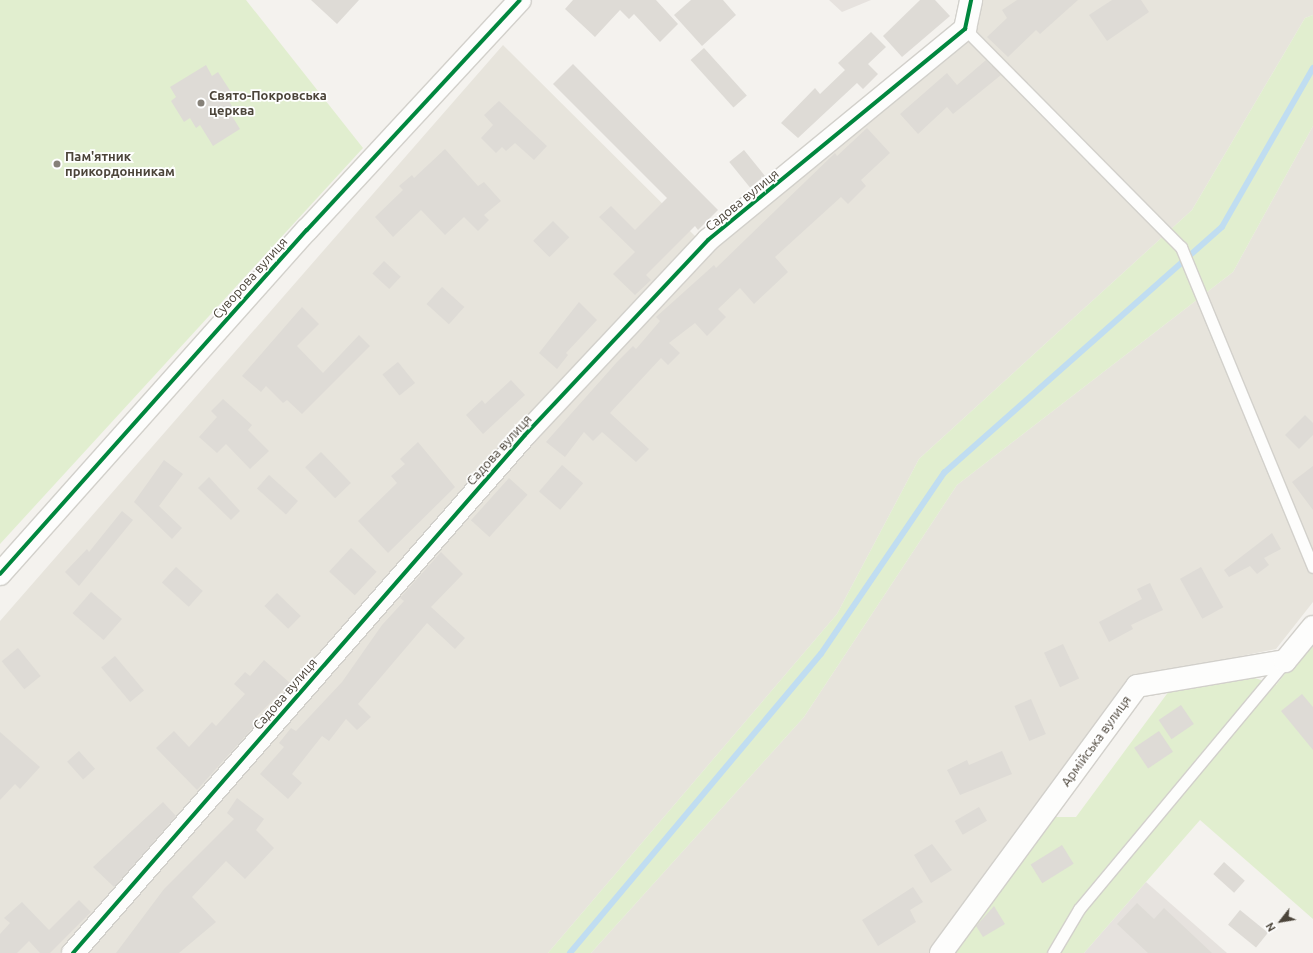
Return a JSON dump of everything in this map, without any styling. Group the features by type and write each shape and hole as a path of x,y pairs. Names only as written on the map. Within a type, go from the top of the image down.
{"street":[{"name":"Суворова вулиця","path":"0,574 307,230 520,0"},
{"path":"965,29 971,0"},
{"name":"Садова вулиця","path":"73,953 525,435 708,240 965,29"},
{"path":"1285,662 1313,627"},
{"name":"Армійська вулиця","path":"941,953 1137,686 1285,662"}],"lane":[{"path":"965,29 1180,247 1313,567"},
{"path":"1053,953 1079,908 1285,662"}],"shaded area":[{"path":"829,0 871,0 842,12"},
{"path":"975,0 1313,0 1313,15 1305,18 1192,210 919,459 837,614 548,953 81,953 454,527 709,247 965,40"},
{"path":"503,45 698,239 514,433 60,953 0,953 0,621"},
{"path":"1313,126 1313,602 1276,649 1135,678 935,953 591,953 804,717 957,485 1233,272"},
{"path":"1146,882 1227,953 1084,953"}],"green space":[{"path":"0,0 246,0 363,148 0,544"},
{"path":"1313,15 1313,126 1233,272 957,485 804,717 591,953 548,953 837,614 919,459 1192,210 1305,18"},
{"path":"1313,638 1313,919 1200,820 1084,953 945,953 1044,817 1076,817 1172,687 1255,678 1276,685"}],"building":[{"path":"311,0 359,0 337,24"},
{"path":"573,0 656,0 678,24 660,42 634,14 629,19 620,10 595,37 565,9"},
{"path":"691,0 723,0 736,15 702,46 674,15"},
{"path":"920,0 935,0 950,16 902,57 883,36"},
{"path":"1017,0 1078,0 1040,34 1036,30 1008,57 987,37 1007,18 1002,10"},
{"path":"1112,0 1141,0 1149,12 1107,41 1089,15"},
{"path":"871,32 886,47 868,64 878,74 863,89 857,83 798,138 781,123 815,88 820,94 845,70 838,63"},
{"path":"704,48 747,96 733,108 691,60"},
{"path":"986,60 1001,75 953,114 947,107 918,134 900,114 947,73 957,85"},
{"path":"573,64 718,210 698,230 695,226 646,275 651,280 635,295 613,274 635,252 599,217 611,206 635,230 667,198 553,84"},
{"name":"Свято-Покровська церква","path":"206,65 212,76 218,72 231,92 225,95 232,106 227,108 240,129 213,146 200,125 196,128 190,118 184,122 171,101 176,97 170,87"},
{"path":"499,101 547,146 534,160 515,143 506,151 502,147 496,153 481,138 493,125 484,115"},
{"path":"867,128 890,153 861,180 866,186 848,204 841,197 775,257 788,272 754,304 740,288 718,309 726,317 707,336 695,323 669,343 680,353 668,365 661,358 610,413 649,449 636,462 602,432 593,441 584,432 565,457 546,442 617,362 633,346 636,349 660,321 656,317 714,265 716,268 835,153 837,156"},
{"path":"445,149 478,186 484,182 501,201 484,215 489,220 478,231 464,217 445,235 421,210 393,237 375,217 403,190 399,186 412,175 414,178"},
{"path":"744,150 765,176 750,188 729,162"},
{"path":"553,221 569,237 549,257 533,241"},
{"path":"384,261 401,277 389,289 372,273"},
{"path":"442,287 464,307 449,324 427,304"},
{"path":"579,302 597,320 566,353 568,355 557,369 539,353"},
{"path":"302,307 319,324 297,346 323,373 359,335 370,346 302,414 287,400 283,403 266,386 261,392 242,376"},
{"path":"398,362 415,383 399,396 382,375"},
{"path":"511,380 525,395 483,434 466,415 482,400 485,404"},
{"path":"223,399 252,425 248,430 269,451 250,469 226,444 217,453 199,437 217,417 211,411"},
{"path":"1305,415 1313,423 1313,435 1299,449 1285,435"},
{"path":"418,442 455,487 388,553 358,521 397,483 391,476 405,464 400,459"},
{"path":"321,452 351,483 335,498 305,467"},
{"path":"164,460 183,474 159,506 182,528 172,539 134,502"},
{"path":"562,465 583,483 560,510 539,491"},
{"path":"1313,466 1313,510 1292,482"},
{"path":"269,475 298,501 286,514 257,488"},
{"path":"209,477 240,511 231,520 198,488"},
{"path":"509,478 528,495 489,537 471,520"},
{"path":"122,511 133,520 79,586 65,572 87,549 89,552"},
{"path":"1272,533 1281,549 1264,558 1269,565 1257,574 1250,566 1229,577 1224,570"},
{"path":"351,548 377,572 355,595 329,571"},
{"path":"441,552 463,574 431,607 465,638 455,649 427,623 358,704 371,717 357,730 346,719 329,741 322,736 292,774 302,783 288,799 260,774 284,747 279,743 291,728 296,731 342,682 382,625 404,601 400,598"},
{"path":"176,567 203,591 189,607 162,583"},
{"path":"1201,567 1223,607 1202,619 1180,579"},
{"path":"1150,583 1163,610 1131,625 1133,629 1109,642 1099,622 1142,599 1137,589"},
{"path":"91,592 122,619 104,640 73,613"},
{"path":"277,593 301,616 288,629 264,606"},
{"path":"1063,644 1079,678 1060,687 1044,653"},
{"path":"18,648 41,676 24,689 2,661"},
{"path":"115,656 144,690 130,702 101,668"},
{"path":"264,660 290,683 255,718 258,722 197,790 156,748 174,731 189,747 212,722 216,726 245,694 234,684 245,672 250,676"},
{"path":"1302,694 1313,707 1313,750 1281,711"},
{"path":"1031,699 1046,734 1029,741 1014,706"},
{"path":"1181,705 1194,724 1171,739 1159,720"},
{"path":"1159,731 1173,752 1148,769 1134,748"},
{"path":"0,732 40,767 20,789 15,784 0,800"},
{"path":"79,751 95,769 83,780 67,762"},
{"path":"1002,751 1012,774 960,795 947,770 967,760 969,765"},
{"path":"237,798 264,819 256,830 274,848 245,879 226,861 192,897 216,922 179,953 116,953 164,889 234,819 227,813"},
{"path":"163,802 176,816 114,887 93,867"},
{"path":"979,807 987,821 963,835 955,821"},
{"path":"932,844 952,870 931,883 914,855"},
{"path":"1062,845 1074,864 1042,883 1031,865"},
{"path":"1224,862 1245,881 1234,893 1213,874"},
{"path":"913,887 923,902 910,910 916,922 878,946 862,920"},
{"path":"79,900 91,912 50,953 40,953 29,941 17,953 0,953 0,934 10,923 4,918 22,902 49,930"},
{"path":"1137,903 1154,919 1164,908 1212,953 1148,953 1117,924"},
{"path":"994,906 1005,924 983,937 976,926"},
{"path":"1240,910 1268,933 1256,947 1228,925"}],"waterway":[{"path":"570,953 821,654 944,473 1222,227 1313,68"}],"cycle path":[{"path":"0,574 307,230 520,0"},
{"path":"73,953 525,435 708,240 965,29 971,0"}],"place":[{"name":"Свято-Покровська церква","path":"201,103"},
{"name":"Пам'ятник прикордонникам","path":"57,164"}]}
